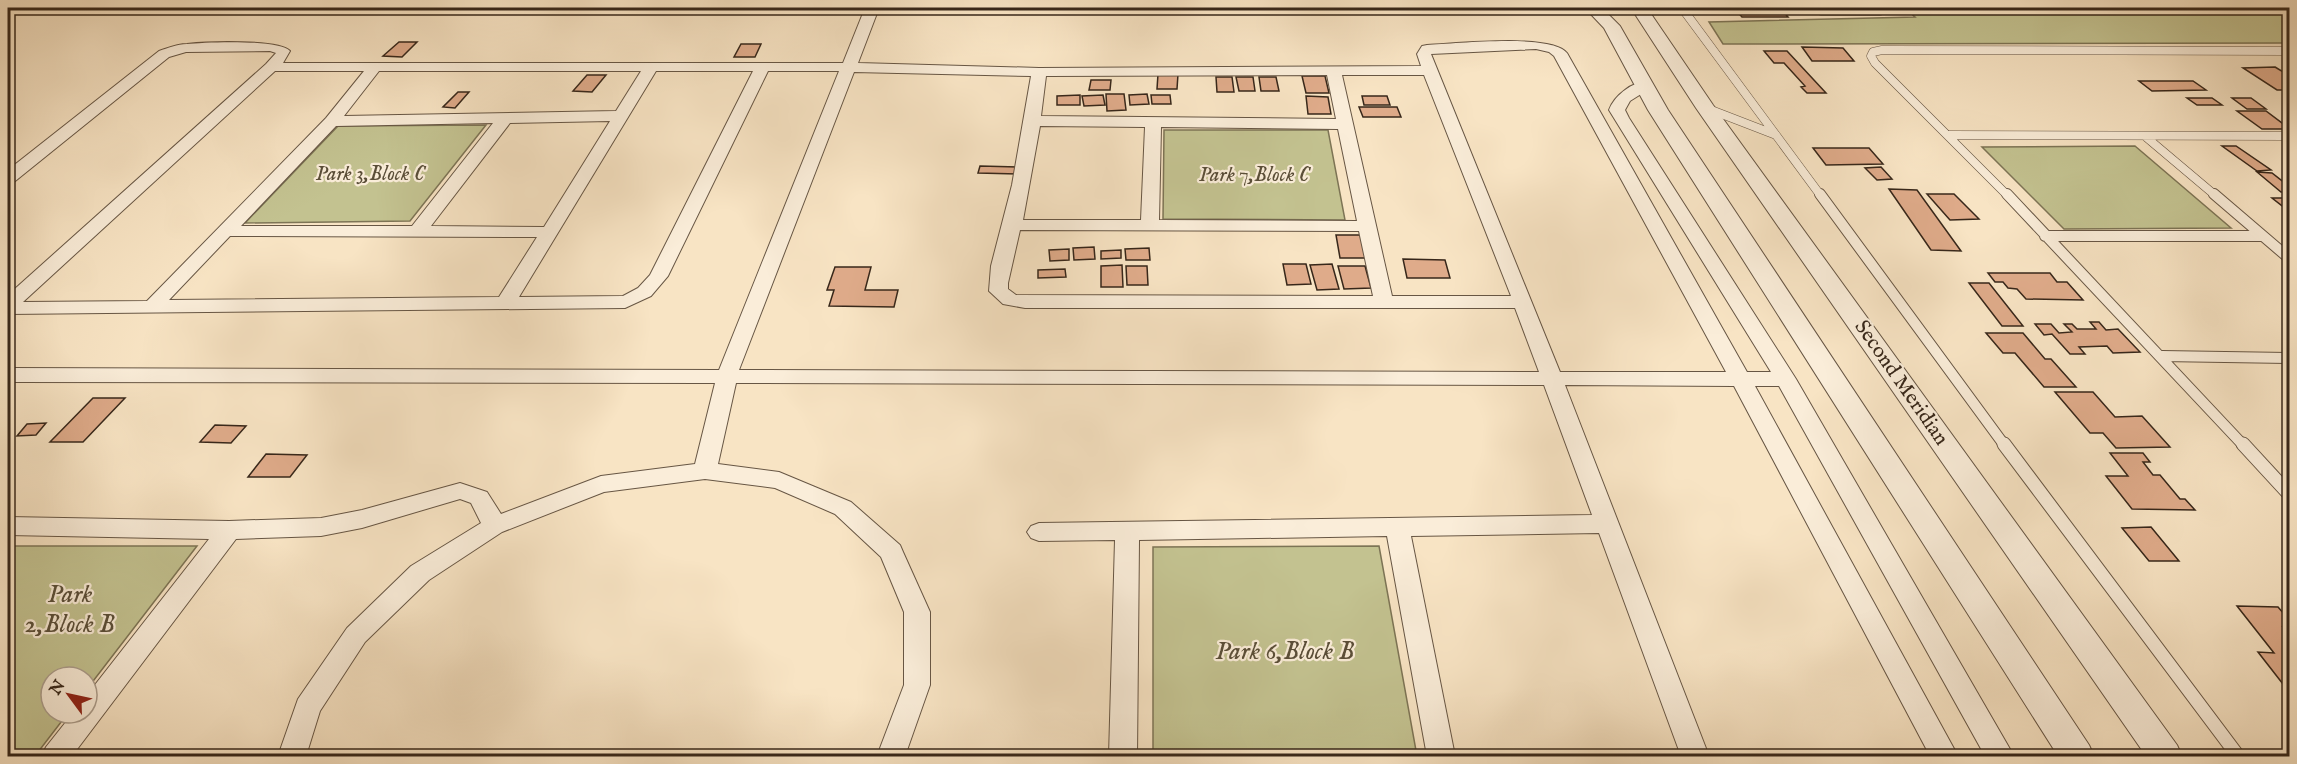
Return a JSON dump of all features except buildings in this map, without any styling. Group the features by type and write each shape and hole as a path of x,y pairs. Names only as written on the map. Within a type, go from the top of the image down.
{"street":[{"path":"705,471 727,375 872,8"},
{"path":"1593,8 1611,26 1658,110 2077,756"},
{"name":"Second Meridian","path":"1639,8 1706,108 2165,756"},
{"path":"1695,756 1523,302 1430,70 1424,54 1427,49 1536,45 1553,48 1560,52 1740,378 1944,756"},
{"path":"8,178 164,54 185,48 282,49 283,54 271,67 8,306"},
{"path":"152,307 332,121 376,66"},
{"path":"271,67 650,69 849,67 1039,72 1430,70"},
{"path":"8,306 152,307 625,302 645,294 659,276 762,68"},
{"path":"506,302 650,69"},
{"path":"1039,72 1033,121 998,281 999,291 1010,300 1025,302 1523,302"},
{"path":"1334,72 1384,303"},
{"path":"1644,86 1619,104 1617,110 1621,118 1786,379 2000,756"},
{"path":"332,121 620,116"},
{"path":"417,232 505,118"},
{"path":"1033,121 1346,124"},
{"path":"1150,224 1153,122"},
{"path":"1012,225 1367,226"},
{"path":"225,231 549,232"},
{"path":"8,375 1786,379"},
{"path":"292,756 308,706 356,635 420,573 494,526 601,484 705,471 780,480 843,508 891,552 917,612 917,686 891,756"},
{"path":"8,526 229,530 321,527 362,519 460,491 472,492 479,496 494,526"},
{"path":"1039,532 1606,524"},
{"path":"1398,527 1441,756"},
{"path":"56,756 229,530"},
{"path":"1123,756 1127,531"}],"lane":[{"path":"1682,8 2238,756"},
{"path":"1817,8 1821,11 1880,11 1876,8"},
{"path":"2289,51 1896,50 1873,52 1871,56 1875,63 1950,135 2162,356 2289,495"},
{"path":"1706,108 1776,135"},
{"path":"1950,135 2289,136"},
{"path":"2146,137 2289,259"},
{"path":"2045,236 2263,236"},
{"path":"2162,356 2289,358"}],"green space":[{"path":"1905,8 2289,8 2289,43 1723,44 1709,22 1915,17"},
{"name":"Park 3,Block C","path":"486,125 410,221 245,223 338,126"},
{"name":"Park 7,Block C","path":"1164,130 1328,130 1345,220 1163,219"},
{"path":"2135,146 2231,228 2064,229 1982,147"},
{"name":"Park 2,Block B","path":"8,546 197,546 99,673 99,665 39,665 39,725 59,725 35,756 8,756"},
{"name":"Park 6,Block B","path":"1379,546 1417,756 1153,756 1153,547"}]}
